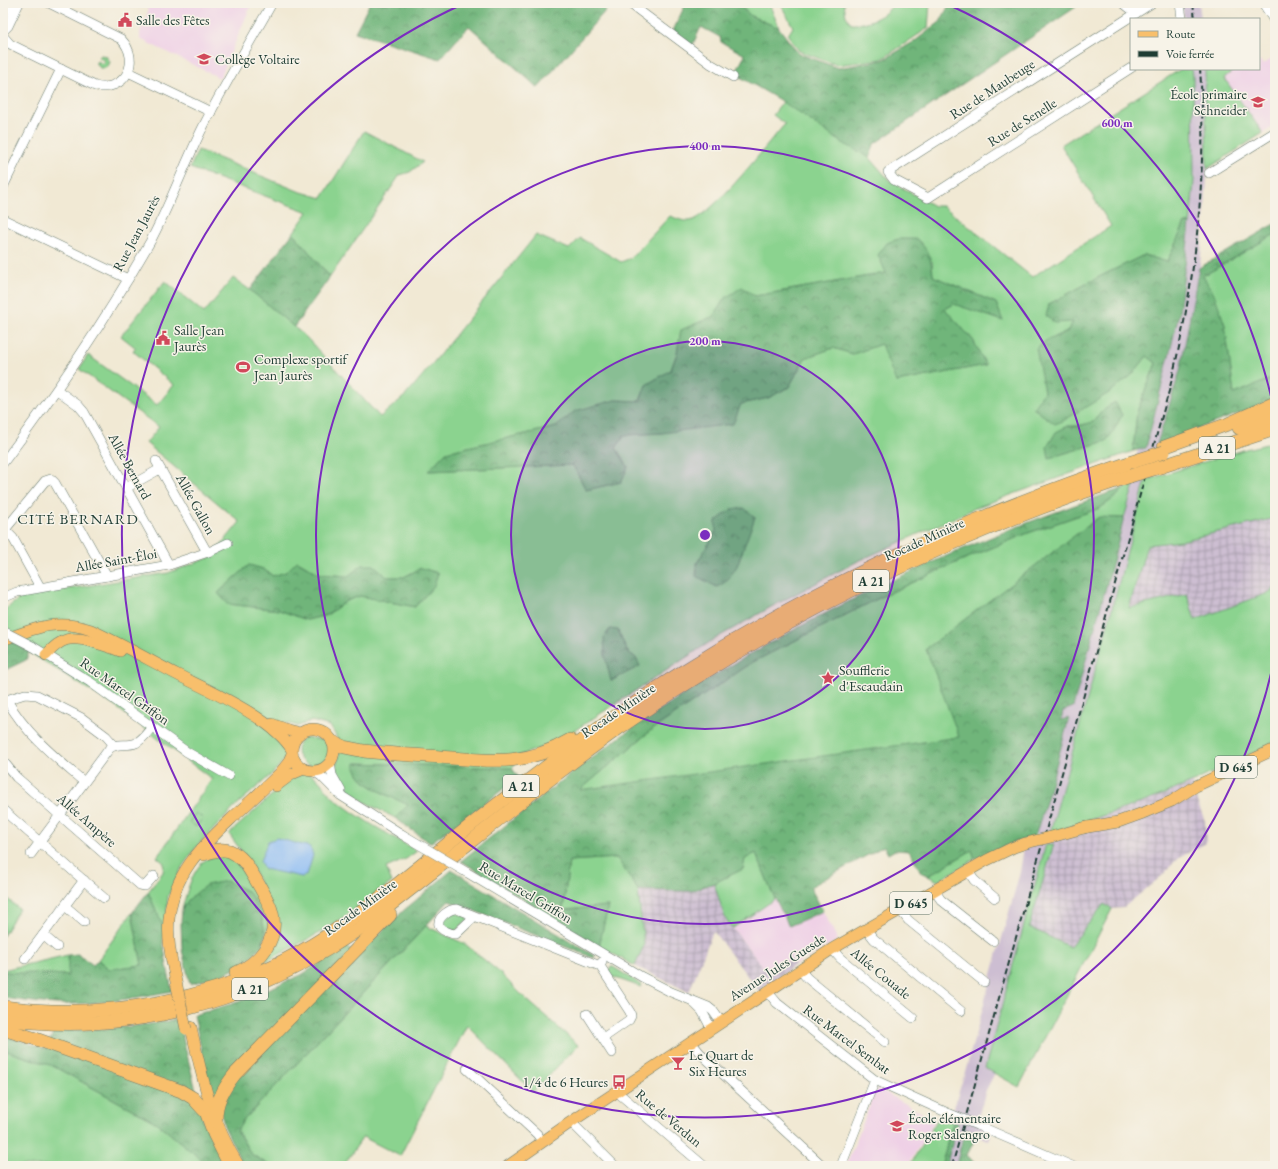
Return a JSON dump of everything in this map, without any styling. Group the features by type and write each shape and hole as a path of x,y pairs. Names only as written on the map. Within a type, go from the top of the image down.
{"highway":[{"path":"1164,449 1228,424 1275,403"},
{"name":"Rocade Minière","path":"3,1007 48,1011 85,1011 122,1008 160,1002 196,994 243,978 300,952 331,933 373,903 546,766 590,734 644,697 741,636 856,574 971,522 1134,459 1275,416"},
{"name":"Rocade Minière","path":"3,1019 65,1024 143,1018 184,1010 231,996 278,977 301,966 335,946 376,916 559,772 619,728 684,685 778,629 855,588 961,540 1047,505 1160,466 1275,429"},
{"path":"1160,466 1275,437"},
{"path":"333,742 349,749 370,752 484,761 518,760 558,747 625,704 644,697"},
{"path":"160,1002 244,970 260,957 271,940 274,926 272,913 266,898 245,862 235,854 225,850 216,850 204,854"},
{"path":"216,1122 216,1109 219,1100 226,1085 235,1074 376,928 432,879 458,852"},
{"path":"3,1029 182,1091 193,1098 204,1110"}],"main road":[{"path":"3,634 41,620 62,617 72,618 89,622 113,634 142,656"},
{"path":"3,640 43,626 58,624 71,624 92,630 220,696 253,715 282,728 300,733"},
{"path":"46,655 61,642 76,638 115,649 180,675"},
{"path":"253,715 281,736 298,764 309,770"},
{"path":"178,976 174,926 176,908 181,890 187,878 204,854 217,840 278,784 292,774 323,768 330,763 334,753 333,742 328,735 319,729 310,729 300,733 293,741 292,752 288,763 280,774 205,844 192,859 183,874 172,900 169,920 170,948 178,976 189,1028 204,1110 213,1134 229,1166"},
{"name":"Avenue Jules Guesde","path":"508,1166 616,1091 832,949 1000,853 1026,843 1082,828 1137,810 1196,786 1275,749"},
{"path":"189,1028 205,1090 216,1122 239,1166"}],"street":[{"path":"3,16 10,3"},
{"path":"3,31 8,26 19,3"},
{"path":"3,36 10,44 92,85 103,87 117,84 124,78 128,72 130,64 130,52 122,39 49,3"},
{"name":"Rue Jean Jaurès","path":"3,463 57,390 128,279 158,225 203,127 272,3"},
{"path":"628,3 711,64 733,78"},
{"path":"1123,3 1136,13"},
{"name":"Rue de Maubeuge","path":"928,198 894,180 888,172 1152,3"},
{"path":"1180,3 1182,18"},
{"path":"1263,3 1275,16"},
{"path":"1263,3 1275,22"},
{"path":"3,187 61,69"},
{"name":"Rue de Senelle","path":"928,198 1130,69"},
{"path":"128,72 211,112"},
{"path":"1209,173 1275,132"},
{"path":"3,219 128,279"},
{"name":"Allée Bernard","path":"57,390 82,409 169,565"},
{"name":"Allée Gallon","path":"126,488 158,465 207,552"},
{"path":"40,587 13,538 4,531 45,481 49,479 52,479 106,576"},
{"name":"Allée Saint-Éloi","path":"4,594 169,565 228,543"},
{"name":"Rue Marcel Griffon","path":"3,631 32,646 90,682 187,752 229,776"},
{"path":"84,782 41,744 5,701 25,694 34,694 82,718 109,738 114,745"},
{"path":"31,854 109,749 114,745 128,745 137,742 143,738 152,727"},
{"name":"Allée Ampère","path":"3,762 16,777 140,885 145,886 154,876"},
{"name":"Rue Marcel Griffon","path":"330,763 330,770 334,780 348,800"},
{"name":"Rue Marcel Griffon","path":"309,770 321,776 336,792 403,835 658,986 711,1009 721,1022"},
{"path":"3,810 104,898"},
{"path":"968,871 974,880 995,898"},
{"path":"25,959 84,880"},
{"path":"934,890 941,900 992,942"},
{"path":"65,906 84,922"},
{"path":"900,910 908,920 984,982"},
{"path":"475,916 600,966 631,1014 629,1020 602,1038"},
{"path":"866,929 874,939 961,1011"},
{"path":"43,935 57,947"},
{"name":"Allée Couade","path":"832,949 840,958 913,1018"},
{"path":"600,966 606,956"},
{"path":"800,970 807,978 885,1042"},
{"name":"Rue Marcel Sembat","path":"767,991 777,1004 875,1080 1072,1166"},
{"name":"Rue Marcel Griffon","path":"693,1002 702,1011 711,1028"},
{"path":"587,1014 612,1053"},
{"path":"691,1042 700,1053 823,1166"},
{"path":"467,1069 537,1134 542,1141"},
{"path":"841,1166 875,1080"},
{"name":"Rue de Verdun","path":"616,1091 704,1166"},
{"path":"571,1122 611,1165"}],"shaded area":[{"name":"Collège Voltaire","path":"145,3 252,3 220,78 140,39 140,32 148,11"},
{"path":"1182,3 1199,3 1201,18 1184,18"},
{"name":"École primaire Schneider","path":"1275,56 1275,126 1263,133 1224,78 1234,70 1260,70 1260,60 1263,65"},
{"path":"1188,70 1205,70 1207,178 1203,237 1195,308 1173,408 1058,830 1028,837 1057,728 1070,690 1151,404"},
{"path":"1275,518 1275,584 1271,592 1195,620 1129,609 1147,545 1181,541"},
{"path":"1193,782 1195,796 1205,821 1206,843 1177,859 1163,875 1123,908 1112,909 1104,904 1070,947 1029,927 1057,831 1144,802"},
{"path":"1059,838 1059,844 1045,876 993,1066 995,1073 986,1090 977,1121 991,1135 989,1140 976,1136 972,1133 963,1166 937,1166 949,1130 948,1120 950,1120 966,1069 1020,872 1024,847"},
{"path":"714,883 725,918 767,973 771,974 792,958 795,965 759,991 713,931 689,992 635,966 644,945 638,890 691,891"},
{"path":"775,899 789,926 823,911 838,940 795,965 792,958 770,975 733,928"},
{"name":"École élémentaire Roger Salengro","path":"879,1089 933,1119 934,1122 907,1166 846,1166 876,1090"}],"green space":[{"path":"370,3 612,3 538,88 469,26 440,59 355,32"},
{"path":"686,3 736,3 751,16 779,28 798,53 838,68 883,60 915,41 940,22 948,7 947,3 1071,3 1076,7 874,144 870,158 841,142 783,102 735,74 745,55 721,42 720,37 701,27 692,46 673,31"},
{"path":"737,3 769,3 779,28 751,16"},
{"path":"780,3 844,3 846,16 851,24 857,24 876,19 891,8 894,3 930,3 928,28 882,59 837,65 799,51 788,35 793,27"},
{"path":"101,55 106,56 110,62 105,68 100,68 96,64 98,61 102,64 105,62 99,58"},
{"path":"1179,70 1192,70 1194,181 1190,224 1185,223 1167,262 1144,255 1049,304 1073,322 1067,332 1047,340 1042,378 1044,392 1132,375 1147,356 1156,363 1137,412 1133,451 980,506 856,562 713,640 557,742 521,755 512,768 356,763 357,771 367,783 384,794 409,805 395,818 358,798 342,784 336,767 339,756 338,742 330,726 312,721 298,726 283,722 277,737 287,749 287,757 272,774 240,802 197,846 182,867 168,896 165,931 148,892 163,872 164,863 157,857 212,779 113,705 3,637 3,611 23,596 168,573 211,557 240,522 146,443 159,427 79,369 88,355 157,405 174,385 133,351 136,348 121,336 165,281 204,313 233,278 250,290 305,336 380,417 406,395 536,235 569,249 580,238 621,262 631,258 670,216 690,221 699,217 711,208 725,194 785,124 773,115 783,102 870,158 889,180 934,206 943,206 1032,277 1111,226 1061,145","holes":["932,261 933,276 996,303 1002,320 954,304 945,309 973,340 985,365 897,382 881,344 853,354 833,348 805,358 789,387 768,398 741,404 662,433 625,435 616,448 628,467 621,482 586,490 573,465 429,471 446,452 556,427 615,400 640,401 646,385 671,370 677,353 681,330 714,316 724,299 755,296 886,273","1105,408 1106,441 1068,426 1078,426 1093,422","755,517 749,532 697,563 716,531","298,561 320,574 348,576 374,565 387,577 404,577 421,568 438,573 415,607 360,596 346,601 327,615 307,620 279,610 228,604 218,593 249,565 263,569 273,576 286,572","618,630 627,651 636,658 604,637"]},
{"path":"1205,70 1234,70 1224,78 1263,133 1207,169"},
{"path":"364,131 423,162 410,172 400,175 330,277 293,233 308,212 190,168 198,150 298,191 322,198"},
{"path":"1185,223 1190,224 1179,313 1146,448 1133,451 1137,412 1156,363 1147,356 1132,375 1109,393 1063,421 1055,424 1033,408 1044,392 1036,348 1047,340 1067,332 1073,322 1055,323 1046,316 1049,304 1144,255 1167,262"},
{"path":"1275,224 1275,234 1203,276 1215,296 1225,325 1234,394 1275,377 1275,398 1251,409 1157,444 1180,371 1199,268"},
{"path":"293,233 330,277 294,327 250,290"},
{"path":"1275,234 1275,377 1234,395 1225,325 1203,276"},
{"path":"898,239 917,239 925,248 929,256 933,276 996,303 1003,321 954,304 945,309 973,340 986,365 896,382 881,344 853,354 833,348 805,358 789,387 768,398 741,404 733,424 662,433 625,435 616,448 628,467 621,482 586,490 573,465 428,471 446,452 556,427 575,411 615,400 640,401 646,385 671,370 677,353 681,330 714,316 724,299 742,287 755,296 886,273 878,255 887,243"},
{"path":"1115,402 1122,415 1113,432 1106,441 1049,458 1047,447 1056,432 1068,426 1078,426 1093,422 1105,408"},
{"path":"1275,442 1275,518 1181,541 1147,545 1129,608 1187,594 1195,620 1271,592 1275,584 1275,742 1193,782 1144,802 1050,833 1146,480 1246,449"},
{"path":"1134,485 1124,518 1098,518 926,649 960,737 579,791 650,731 753,662 879,598 960,561 1028,533 1100,508 1117,496 1124,488"},
{"path":"1124,488 1117,496 1100,508 1028,533 960,561 879,598 753,662 650,731 580,790 959,737 926,649 1099,517 1124,518 1073,707 1063,711 1061,720 1069,718 1035,836 975,859 972,850 928,876 921,872 909,851 895,850 888,854 884,846 810,887 823,911 789,926 772,892 756,853 745,859 743,869 714,883 691,891 638,890 617,858 569,861 563,910 608,906 599,946 461,861 565,778 645,719 726,668 780,637 836,608 949,555 1007,531"},
{"path":"744,508 755,517 737,566 727,581 717,587 696,576 697,563 716,531 716,521 732,509"},
{"path":"297,561 320,574 348,576 362,565 374,565 387,577 404,577 421,568 438,573 434,586 415,607 360,596 346,601 327,615 307,620 279,610 228,604 218,593 249,565 263,569 273,576 286,572"},
{"path":"610,629 618,630 627,651 636,658 640,666 611,681 605,656 604,637"},
{"path":"3,637 29,652 26,660 3,671"},
{"path":"304,737 326,741 329,753 322,763 316,766 309,765 299,757 297,751 299,744"},
{"path":"355,763 512,768 518,777 488,801 430,843 395,818 408,805 384,794 367,783 356,771"},
{"path":"308,773 316,777 331,795 344,806 364,820 417,851 406,859 386,868 392,882 353,911 321,932 263,963 276,943 279,926 250,863 229,834 285,783 299,774"},
{"path":"196,813 203,818 196,827 189,822"},
{"path":"1046,844 1054,844 1029,927 1070,947 1104,904 1112,909 1019,1087 985,1068"},
{"path":"972,850 975,859 938,881 928,876"},
{"path":"756,853 775,899 733,928 725,918 714,883 743,869 745,859"},
{"path":"219,854 234,858 254,886 268,916 267,932 263,945 182,910 190,882 197,869 207,859"},
{"path":"617,858 638,890 644,945 635,966 599,946 608,906 563,911 569,861"},
{"path":"452,870 595,956 594,958 449,901 243,1121 237,1131 251,1154 271,1166 243,1166 224,1126 222,1115 211,1097 194,1015 238,1002 301,975 347,947 358,954 403,911"},
{"path":"227,881 249,892 261,913 265,932 263,945 241,966 222,975 190,984 182,950 182,910 188,900 206,885"},
{"path":"148,892 165,931 163,941 172,991 111,1001 74,1004 47,1003 3,998 3,972 68,975 68,955 78,954 93,965 98,960 109,969 142,965 132,913"},
{"path":"3,895 19,909 3,936"},
{"path":"451,911 470,918 455,931 443,927 442,920"},
{"path":"132,913 142,965 109,969 98,960"},
{"path":"426,926 465,944 499,972 525,998 578,1045 533,1092 467,1025 400,1156 363,1137 343,1166 271,1166 251,1154 237,1130 243,1121"},
{"path":"68,955 69,975 3,972 3,970"},
{"path":"611,967 642,985 641,987 610,976 608,970"},
{"path":"178,1019 204,1122 226,1166 209,1166 157,1123 53,1066 3,1050 3,1035 46,1049 54,1031 132,1026"},
{"path":"3,1050 53,1066 157,1123 209,1166 3,1166"},
{"path":"939,1117 953,1122 941,1166 909,1166"},
{"path":"953,1122 958,1123 946,1166 941,1166"},
{"path":"965,1129 978,1133 967,1155 977,1166 956,1166"}],"water":[{"path":"277,838 310,847 313,855 307,875 302,877 264,869 260,861 268,841"}],"railway":[{"path":"1193,3 1195,18"},
{"path":"952,1166 1169,391 1186,311 1201,191 1202,110 1200,70"}],"place":[{"name":"Salle des Fêtes","path":"125,20"},
{"name":"Collège Voltaire","path":"204,59"},
{"name":"École primaire Schneider","path":"1258,102"},
{"name":"Salle Jean Jaurès","path":"163,338"},
{"name":"Complexe sportif Jean Jaurès","path":"243,367"},
{"name":"Soufflerie d'Escaudain","path":"828,678"},
{"name":"Le Quart de Six Heures","path":"678,1063"},
{"name":"1/4 de 6 Heures","path":"619,1082"},
{"name":"École élémentaire Roger Salengro","path":"897,1126"}],"district":[{"name":"CITÉ BERNARD","path":"78,519"}]}
